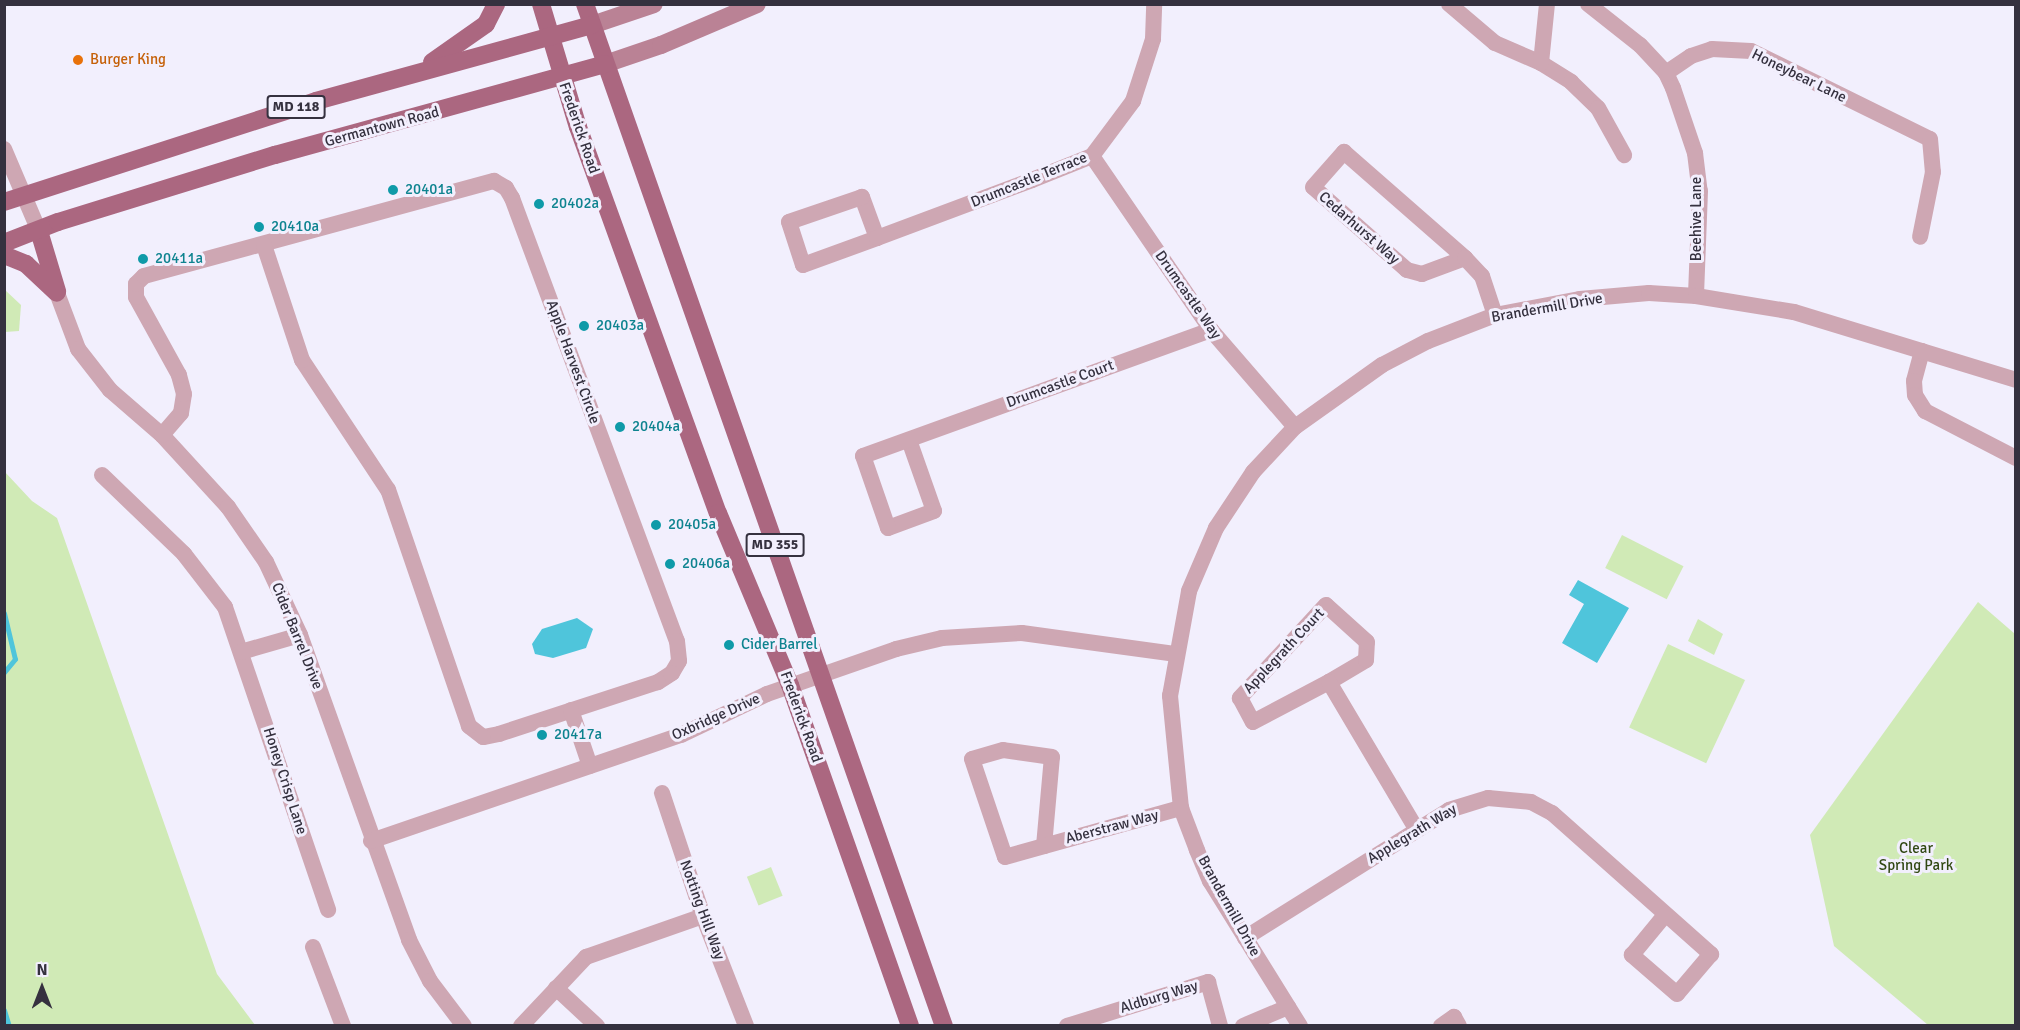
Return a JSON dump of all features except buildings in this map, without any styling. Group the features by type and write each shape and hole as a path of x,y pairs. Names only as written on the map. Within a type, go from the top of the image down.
{"main road":[{"path":"415,73 486,24 496,4"},
{"name":"Frederick Road","path":"541,4 562,77 718,513 790,686 910,1026"},
{"name":"MD 355","path":"585,4 944,1026"},
{"name":"MD 118","path":"4,201 169,146 415,73 592,25"},
{"name":"Germantown Road","path":"4,243 275,155 605,64"},
{"path":"39,231 57,293"},
{"path":"4,255 26,264 57,293"}],"street":[{"path":"592,25 654,4"},
{"name":"Germantown Road","path":"605,64 661,45 757,4"},
{"name":"Drumcastle Terrace","path":"877,238 862,197 789,222 803,265 877,238 1092,156 1133,101 1153,39 1154,4"},
{"path":"1449,4 1495,43 1541,63 1571,82 1598,108 1624,155"},
{"path":"1541,63 1547,4"},
{"name":"Beehive Lane","path":"1588,4 1640,45 1666,73 1695,153 1700,191 1696,296"},
{"name":"Honeybear Lane","path":"1666,73 1691,56 1712,49 1751,51 1930,139 1933,172 1920,237"},
{"path":"4,149 39,231"},
{"name":"Cedarhurst Way","path":"1465,258 1422,274 1407,270 1313,187 1344,152 1465,258 1482,276 1495,315"},
{"name":"Drumcastle Way","path":"1092,156 1211,330 1295,427"},
{"name":"Apple Harvest Circle","path":"162,435 181,413 184,394 179,375 144,316 136,284 144,276 264,245 473,184 494,181 506,188 678,651 679,661 672,673 658,682 571,710 483,736 469,726 388,490 302,360 264,245"},
{"name":"Cider Barrel Drive","path":"57,293 78,349 127,407 162,435 228,507 266,562 300,635 371,841 409,940 429,981 464,1026"},
{"name":"Brandermill Drive","path":"1300,1026 1210,880 1181,808 1170,696 1175,654 1189,591 1215,528 1253,472 1295,427 1382,365 1428,341 1495,315 1580,299 1649,293 1696,296 1794,312 2016,380"},
{"name":"Drumcastle Court","path":"909,440 934,511 888,528 863,456 1211,330"},
{"path":"1922,351 1914,381 1915,395 1925,411 2016,458"},
{"name":"Honey Crisp Lane","path":"102,475 184,554 225,607 328,910"},
{"name":"Applegrath Court","path":"1326,605 1367,642 1366,660 1329,682 1253,722 1240,698 1326,605"},
{"name":"Oxbridge Drive","path":"371,841 681,735 790,686 896,649 983,633 1071,637 1175,654"},
{"path":"241,652 300,635"},
{"path":"1329,682 1417,830"},
{"path":"571,710 590,766"},
{"name":"Aberstraw Way","path":"1044,846 1052,757 1003,750 972,759 1005,857 1181,808"},
{"name":"Notting Hill Way","path":"662,793 703,916 746,1026"},
{"name":"Applegrath Way","path":"1245,938 1417,830 1469,801 1509,798 1531,802 1552,813 1711,954 1677,994 1632,955 1665,915"},
{"path":"520,1026 586,957 703,916"},
{"path":"313,947 343,1026"},
{"name":"Aldburg Way","path":"1067,1026 1208,982 1220,1026"},
{"path":"556,988 597,1026"},
{"path":"1243,1026 1288,1007"},
{"path":"1441,1026 1454,1017 1459,1026"}],"green space":[{"path":"4,289 21,305 19,331 5,332"},
{"path":"4,471 32,501 57,518 217,974 255,1025 5,1025"},
{"path":"1622,535 1683,566 1667,599 1605,568"},
{"name":"Clear Spring Park","path":"1978,602 2015,634 2015,1025 1928,1025 1834,946 1810,835"},
{"path":"1698,619 1723,634 1714,655 1688,641"},
{"path":"1668,644 1745,680 1706,763 1629,727"},
{"path":"771,867 783,896 759,905 747,877"}],"water":[{"path":"1578,580 1629,608 1597,663 1562,643 1584,604 1569,595"},
{"path":"577,618 593,629 586,648 553,658 535,654 532,644 542,629"}],"waterway":[{"path":"4,613 15,659 4,672"},
{"path":"4,1010 9,1026"}],"place":[{"name":"Burger King","path":"78,60"},
{"name":"20401a","path":"393,190"},
{"name":"20402a","path":"539,204"},
{"name":"20410a","path":"259,227"},
{"name":"20411a","path":"143,259"},
{"name":"20403a","path":"584,326"},
{"name":"20404a","path":"620,427"},
{"name":"20405a","path":"656,525"},
{"name":"20406a","path":"670,564"},
{"name":"Cider Barrel","path":"729,645"},
{"name":"20417a","path":"542,735"}]}
